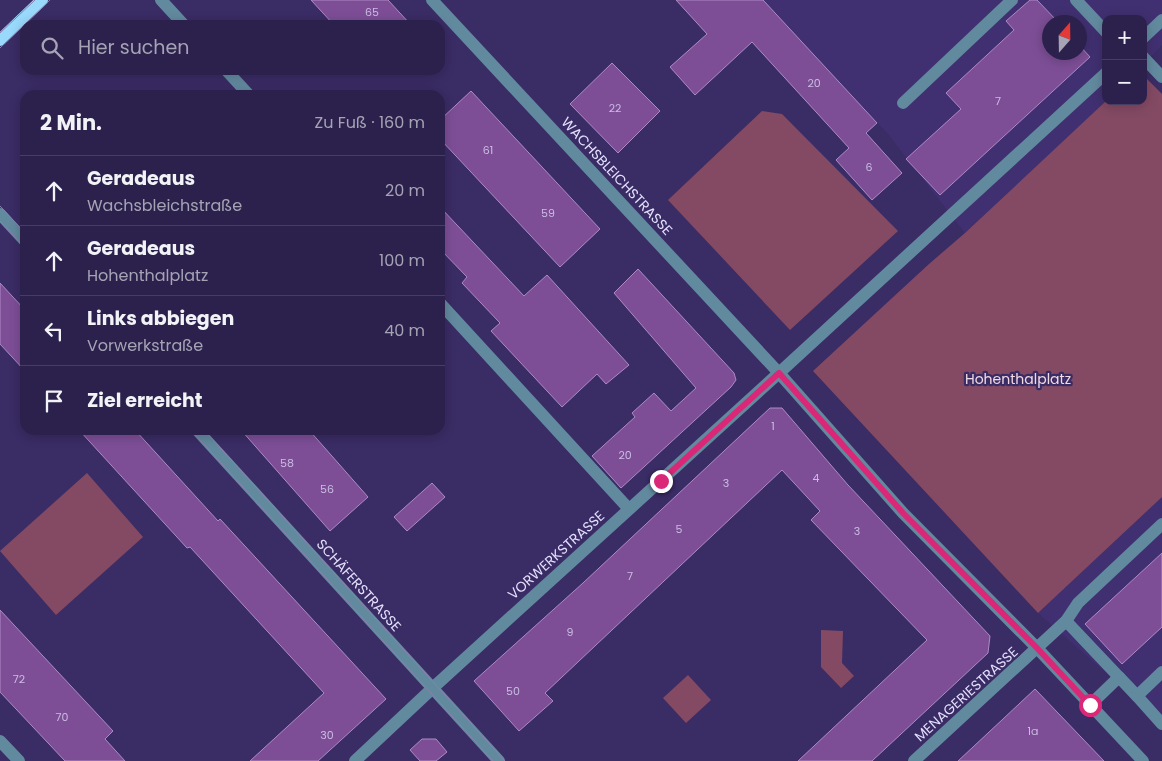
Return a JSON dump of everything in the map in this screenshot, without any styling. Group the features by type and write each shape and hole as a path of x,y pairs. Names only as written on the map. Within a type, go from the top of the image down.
{"main road":[{"path":"21,20 42,0"},
{"path":"0,40 20,21"}],"street":[{"path":"161,0 179,20"},
{"name":"WACHSBLEICHSTRASSE","path":"432,0 779,373"},
{"path":"903,103 1012,0"},
{"path":"1076,0 1102,28"},
{"path":"1147,34 1162,20"},
{"path":"1146,60 1162,77"},
{"path":"231,75 244,90"},
{"path":"1102,76 779,373 903,513 1037,648 1143,761"},
{"path":"0,214 20,236"},
{"path":"445,308 629,509"},
{"name":"VORWERKSTRASSE","path":"355,761 779,373"},
{"name":"SCHÄFERSTRASSE","path":"202,435 499,761"},
{"name":"MENAGERIESTRASSE","path":"914,761 1066,621 1078,603 1162,524"},
{"path":"1066,621 1162,724"},
{"path":"1137,696 1162,672"},
{"path":"1090,705 1119,677"},
{"path":"0,741 19,761"}],"shaded area":[{"path":"760,0 1162,0 1162,45 1147,61 1147,15 1102,15 1102,105 965,233 888,134"},
{"path":"1162,497 1162,731 1121,686 1038,613"}],"green space":[{"name":"Hohenthalplatz","path":"1147,79 1162,94 1162,497 1038,613 813,371 1102,105 1147,105"},
{"path":"762,111 782,114 898,231 790,330 668,200"},
{"path":"87,473 143,537 56,615 0,551"},
{"path":"821,630 843,631 842,663 854,676 841,688 821,667"},
{"path":"688,675 711,700 686,723 663,698"}],"building":[{"path":"311,0 388,0 406,20 329,20"},
{"path":"676,0 763,0 877,123 866,133 902,173 872,200 836,160 849,148 752,42 695,95 670,67 707,34"},
{"path":"1030,0 1037,0 1051,15 1042,15 1042,60 1087,60 940,195 906,159 961,109 946,93 1014,30 1006,21"},
{"path":"612,63 660,111 618,153 570,104"},
{"path":"471,91 600,229 560,267 445,144 445,115"},
{"path":"445,212 524,296 547,275 629,365 606,384 597,374 562,407 491,331 500,323 462,283 467,277 445,254"},
{"path":"638,269 734,373 736,380 731,387 621,488 592,456 635,417 632,413 654,393 671,411 696,388 614,293"},
{"path":"0,283 20,305 20,366 0,344"},
{"path":"770,408 782,408 848,485 990,636 988,653 872,761 798,761 927,640 811,520 820,511 782,470 545,693 553,701 519,731 474,681 583,583"},
{"path":"84,435 140,435 386,699 318,761 250,761 324,693 190,547 187,548"},
{"path":"245,435 313,435 368,497 330,531"},
{"path":"432,483 445,497 407,531 394,517"},
{"path":"1162,553 1162,627 1122,664 1085,624"},
{"path":"0,610 113,731 105,739 125,761 65,761 0,692"},
{"path":"1035,689 1104,761 958,761 1003,719"},
{"path":"422,739 436,739 447,752 436,761 420,761 410,750"}],"tram line":[{"path":"0,33 35,0"},
{"path":"29,20 50,0"},
{"path":"0,48 20,29"},
{"path":"0,206 20,228"},
{"path":"0,221 20,243"},
{"path":"196,435 493,761"},
{"path":"209,435 505,761"}],"route":[{"path":"661,481 779,373 903,513 1037,648 1090,705"}]}
